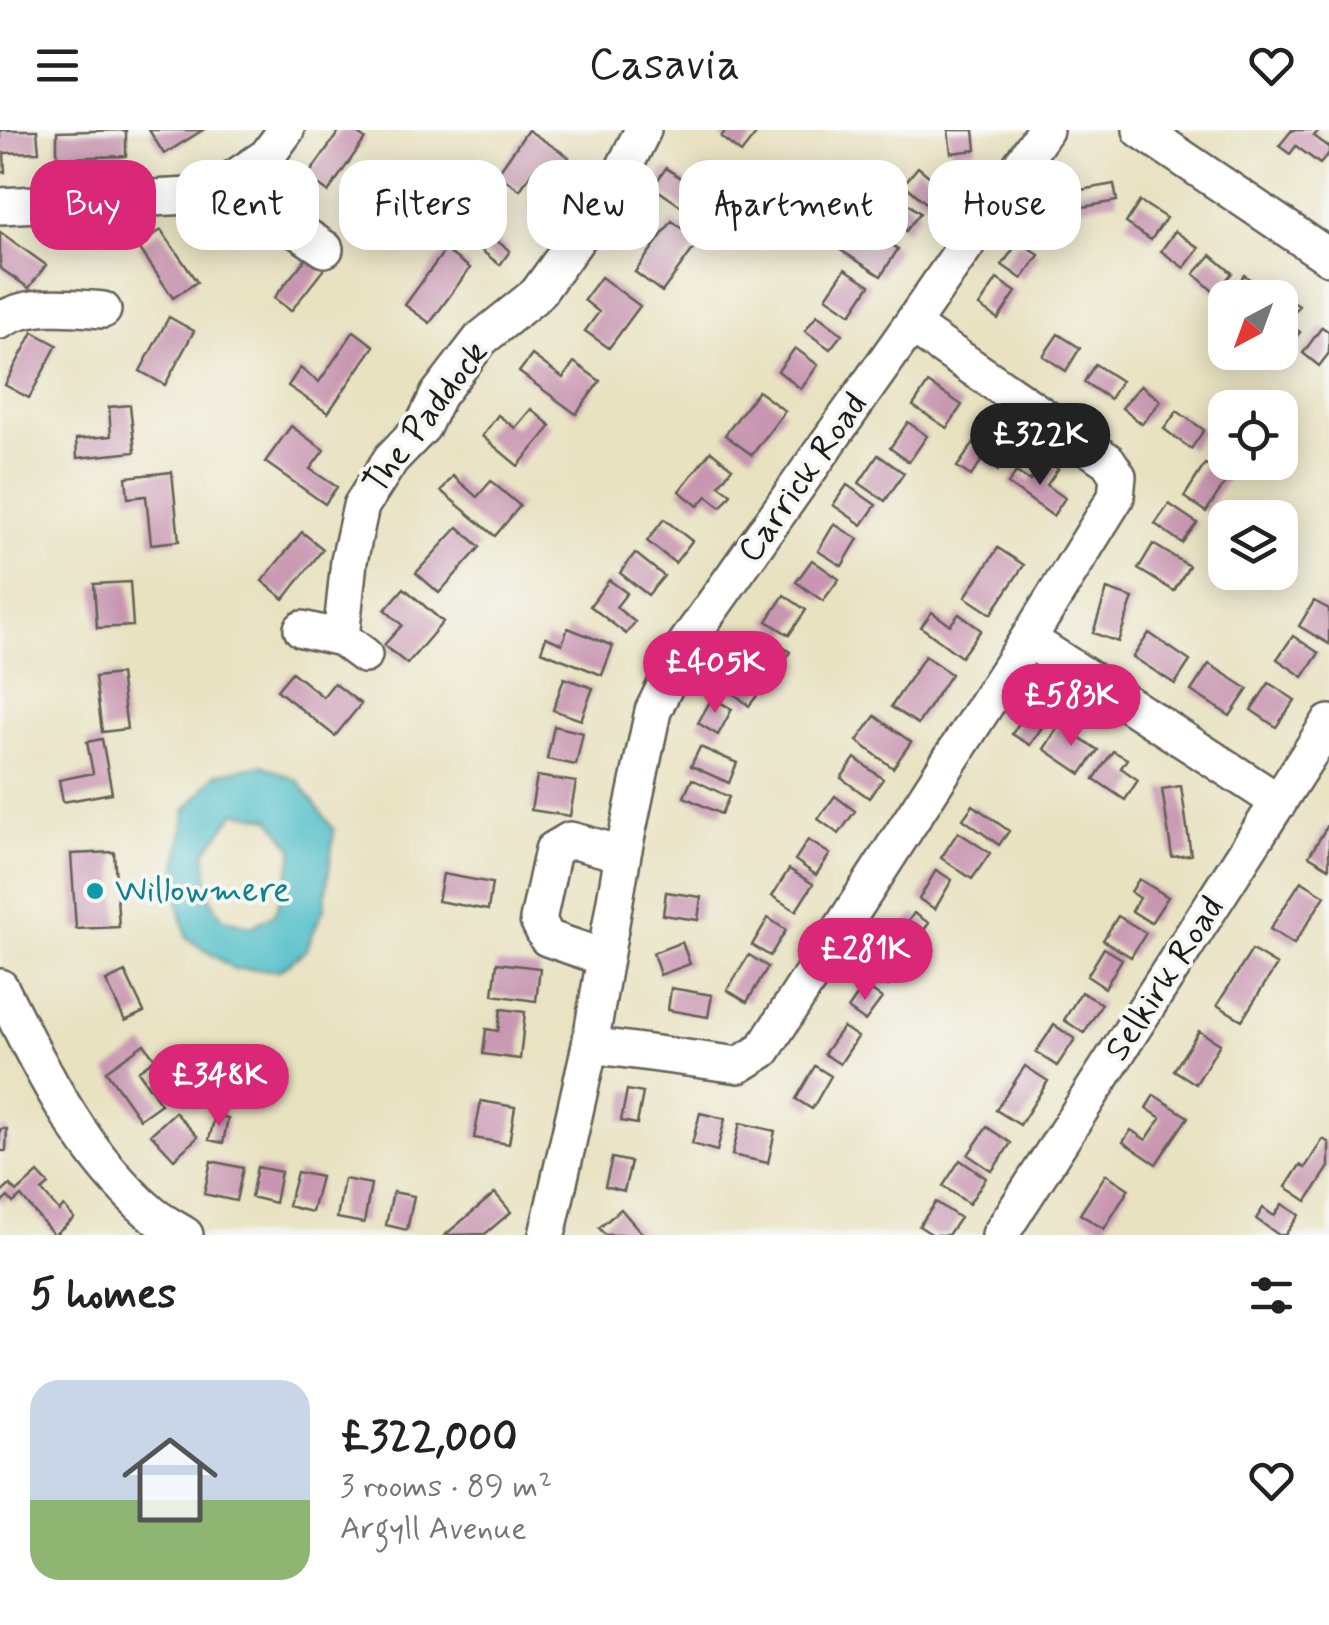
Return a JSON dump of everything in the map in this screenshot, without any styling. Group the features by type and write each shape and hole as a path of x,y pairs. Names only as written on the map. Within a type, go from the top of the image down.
{"street":[{"path":"262,160 286,130"},
{"name":"The Paddock","path":"302,628 352,646 349,561 361,506 392,459 423,426 438,395 480,340 538,294 614,188 643,130"},
{"name":"Carrick Road","path":"547,1235 590,1045 652,711 686,644 1045,130"},
{"path":"1141,130 1329,257"},
{"path":"0,206 176,197"},
{"path":"319,244 325,248"},
{"path":"0,321 10,314 56,306 103,310"},
{"path":"590,1045 739,1065 762,1050 1116,497 1118,476 1108,461 912,325"},
{"path":"1028,639 1279,802"},
{"name":"Selkirk Road","path":"1000,1235 1329,723"},
{"path":"605,958 547,938 538,920 553,850 570,840 623,854"},
{"path":"0,987 95,1156 153,1215 185,1235"}],"water":[{"path":"262,765 298,781 334,830 324,908 305,951 280,970 234,969 187,938 174,887 186,810 216,774","holes":["236,812 271,819 294,850 285,889 274,914 251,927 222,918 209,896 205,852"]}],"building":[{"path":"0,130 37,130 39,152 4,153 5,172 0,172"},
{"path":"126,130 126,156 57,158 57,132"},
{"path":"149,130 203,130 164,154"},
{"path":"340,130 352,130 365,139 350,160 339,160 339,176 328,192 319,186 319,160"},
{"path":"528,130 569,157 527,160 527,180 520,190 507,181 507,160"},
{"path":"726,130 759,130 741,153 721,137"},
{"path":"948,130 974,130 976,150 951,153"},
{"path":"1292,130 1319,130 1314,136 1329,147 1320,164 1296,146 1290,154 1279,146"},
{"path":"918,167 928,175 927,204 908,187 908,179"},
{"path":"666,168 679,177 679,205 659,191 659,178"},
{"path":"1114,184 1117,201 1081,207 1081,190"},
{"path":"1140,201 1166,218 1151,240 1126,223"},
{"path":"908,204 920,213 908,228"},
{"path":"672,221 679,226 679,250 692,250 662,292 635,272 651,250 659,250 659,239"},
{"path":"161,230 197,282 173,298 141,250 156,250 156,233"},
{"path":"1175,231 1199,248 1184,268 1161,251"},
{"path":"0,232 46,265 29,288 0,268"},
{"path":"445,250 470,268 430,323 405,305"},
{"path":"481,250 510,251 500,265"},
{"path":"841,250 897,250 881,276"},
{"path":"1013,250 1032,250 1039,255 1022,279 1002,265"},
{"path":"311,252 327,265 291,311 274,298"},
{"path":"1211,255 1232,273 1226,280 1208,280 1208,287 1194,274"},
{"path":"845,269 870,285 851,314 826,297"},
{"path":"601,277 640,306 609,348 585,331 599,312 584,300"},
{"path":"997,279 1016,292 998,319 979,306"},
{"path":"817,315 842,334 830,349 805,331"},
{"path":"169,317 194,331 165,385 140,371"},
{"path":"1322,327 1329,332 1329,353 1319,366 1303,353"},
{"path":"354,331 374,346 328,413 288,386 300,368 319,382"},
{"path":"33,332 57,345 29,398 5,385"},
{"path":"1058,334 1080,348 1066,371 1043,356"},
{"path":"795,348 818,365 801,389 778,371"},
{"path":"532,355 563,378 574,362 600,381 576,414 519,372"},
{"path":"1095,364 1121,381 1110,399 1084,382"},
{"path":"928,383 962,405 947,428 913,406"},
{"path":"1141,385 1161,401 1142,424 1122,408"},
{"path":"758,391 785,411 752,455 725,435"},
{"path":"130,405 135,452 77,458 76,439 111,436 109,407"},
{"path":"531,409 551,426 518,466 482,436 498,415 515,428"},
{"path":"1177,411 1204,430 1191,449 1164,429"},
{"path":"908,422 927,436 909,462 890,448"},
{"path":"291,426 324,450 310,469 337,487 325,504 265,462"},
{"path":"986,426 1015,446 998,471 982,460 971,476 957,467"},
{"path":"711,451 732,468 719,485 731,494 721,507 707,496 698,506 679,491"},
{"path":"878,455 904,473 885,501 859,483"},
{"path":"1045,460 1058,469 1047,485 1065,498 1053,516 1008,484 1016,472 1030,481"},
{"path":"1205,464 1208,480 1227,480 1214,500 1208,500 1206,512 1184,497"},
{"path":"172,472 179,541 151,544 146,496 128,498 126,477"},
{"path":"453,476 477,497 491,481 520,506 495,536 441,491"},
{"path":"847,485 876,505 862,525 833,505"},
{"path":"1169,504 1197,523 1182,543 1155,524"},
{"path":"664,519 692,541 675,563 647,541"},
{"path":"834,524 858,539 842,566 818,551"},
{"path":"458,527 480,547 439,593 416,573"},
{"path":"302,532 323,549 284,599 262,581"},
{"path":"1153,544 1189,566 1174,591 1138,569"},
{"path":"998,548 1024,565 991,614 965,597"},
{"path":"635,553 664,576 648,595 620,573"},
{"path":"812,560 839,579 823,601 796,582"},
{"path":"609,580 627,593 616,607 635,622 626,634 590,606"},
{"path":"130,582 133,626 97,628 94,584"},
{"path":"404,588 443,622 407,664 384,645 402,625 385,610"},
{"path":"1107,589 1133,598 1118,642 1093,633"},
{"path":"784,595 806,610 789,635 767,621"},
{"path":"1314,601 1329,609 1329,644 1299,626"},
{"path":"932,612 950,625 959,614 981,630 961,657 921,627"},
{"path":"568,628 613,646 602,675 541,651 546,637 562,644"},
{"path":"1149,633 1190,661 1175,684 1133,657"},
{"path":"764,634 790,652 771,679 745,660"},
{"path":"1293,636 1319,653 1303,677 1277,659"},
{"path":"925,656 951,674 918,724 891,707"},
{"path":"1209,664 1248,689 1230,716 1191,691"},
{"path":"292,672 323,697 334,683 361,704 335,736 277,690"},
{"path":"740,672 762,689 749,706 727,688"},
{"path":"120,674 127,729 102,732 95,677"},
{"path":"564,678 593,688 581,720 553,710"},
{"path":"1269,683 1295,700 1276,727 1251,710"},
{"path":"712,698 732,709 718,735 698,723"},
{"path":"1030,706 1048,718 1030,745 1012,734"},
{"path":"875,716 911,742 893,768 857,741"},
{"path":"1060,724 1098,750 1081,774 1044,749"},
{"path":"554,726 583,733 576,765 547,759"},
{"path":"102,739 112,793 63,802 59,780 93,773 87,742"},
{"path":"700,747 737,763 729,783 691,766"},
{"path":"1113,751 1127,759 1121,768 1138,780 1125,800 1094,779"},
{"path":"855,758 883,779 869,798 841,778"},
{"path":"537,776 576,782 570,816 531,810"},
{"path":"692,779 729,797 721,814 684,797"},
{"path":"1181,786 1191,855 1172,857 1162,789"},
{"path":"835,796 855,811 839,834 818,819"},
{"path":"973,805 1009,831 999,845 963,819"},
{"path":"1329,823 1329,868 1309,856"},
{"path":"958,832 990,853 972,879 941,858"},
{"path":"808,840 830,854 816,875 795,860"},
{"name":"Willowmere","path":"114,852 119,927 76,929 71,854"},
{"path":"789,869 813,884 796,911 772,896"},
{"path":"936,870 952,880 935,909 919,899"},
{"path":"443,874 492,883 488,910 438,901"},
{"path":"1139,879 1168,897 1151,923 1132,911 1140,898 1131,892"},
{"path":"1301,881 1325,896 1294,944 1270,929"},
{"path":"666,892 701,897 698,920 663,915"},
{"path":"914,913 929,923 911,949 896,939"},
{"path":"1118,916 1146,933 1131,957 1103,940"},
{"path":"768,918 786,930 770,956 752,945"},
{"path":"682,942 690,964 660,975 653,953"},
{"path":"1104,948 1122,959 1105,988 1087,976"},
{"path":"886,949 904,962 888,986 869,973"},
{"path":"1252,950 1277,965 1242,1020 1217,1005"},
{"path":"749,955 768,967 747,1002 727,990"},
{"path":"497,963 540,968 536,1001 493,995"},
{"path":"125,972 144,1012 125,1021 106,981"},
{"path":"864,986 882,998 865,1021 848,1009"},
{"path":"671,988 712,995 708,1017 668,1010"},
{"path":"1081,992 1102,1004 1084,1033 1064,1020"},
{"path":"501,1009 525,1012 520,1059 483,1054 486,1029 498,1031"},
{"path":"1054,1025 1075,1039 1057,1066 1036,1052"},
{"path":"843,1027 858,1037 840,1064 824,1054"},
{"path":"1199,1031 1220,1044 1196,1084 1174,1070"},
{"path":"144,1044 155,1059 138,1071 161,1104 140,1119 106,1071"},
{"path":"815,1066 831,1076 812,1109 796,1099"},
{"path":"1025,1066 1048,1081 1020,1125 996,1110"},
{"path":"627,1090 643,1093 637,1124 621,1121"},
{"path":"1154,1095 1188,1117 1156,1164 1123,1142 1131,1130 1146,1140 1161,1118 1146,1108"},
{"path":"481,1101 515,1107 509,1144 474,1138"},
{"path":"175,1112 198,1137 174,1159 151,1134"},
{"path":"700,1113 725,1119 717,1151 692,1144"},
{"path":"215,1115 228,1118 223,1143 209,1140"},
{"path":"740,1123 775,1131 768,1163 732,1155"},
{"path":"987,1127 1011,1143 992,1171 968,1155"},
{"path":"0,1129 7,1129 6,1151 0,1151"},
{"path":"1323,1139 1329,1143 1329,1167 1307,1201 1286,1187 1300,1165 1305,1168"},
{"path":"612,1158 631,1162 624,1191 605,1186"},
{"path":"960,1160 986,1178 969,1204 943,1186"},
{"path":"211,1161 243,1168 236,1201 204,1194"},
{"path":"257,1167 281,1172 275,1203 251,1197"},
{"path":"297,1172 321,1177 312,1212 288,1206"},
{"path":"38,1173 49,1185 42,1191 59,1211 64,1206 74,1218 54,1235 21,1196 13,1203 8,1197 0,1204 0,1194 10,1185 17,1192"},
{"path":"1106,1174 1129,1189 1104,1229 1080,1214"},
{"path":"344,1179 371,1184 364,1223 337,1218"},
{"path":"393,1192 414,1196 407,1230 386,1225"},
{"path":"495,1193 511,1212 485,1234 445,1235"},
{"path":"936,1202 960,1218 948,1235 933,1235 919,1226"},
{"path":"1282,1204 1299,1215 1285,1235 1279,1235 1256,1219 1263,1208 1274,1216"},
{"path":"621,1209 644,1235 605,1235 599,1228"}],"place":[{"name":"Willowmere","path":"95,891"}]}
